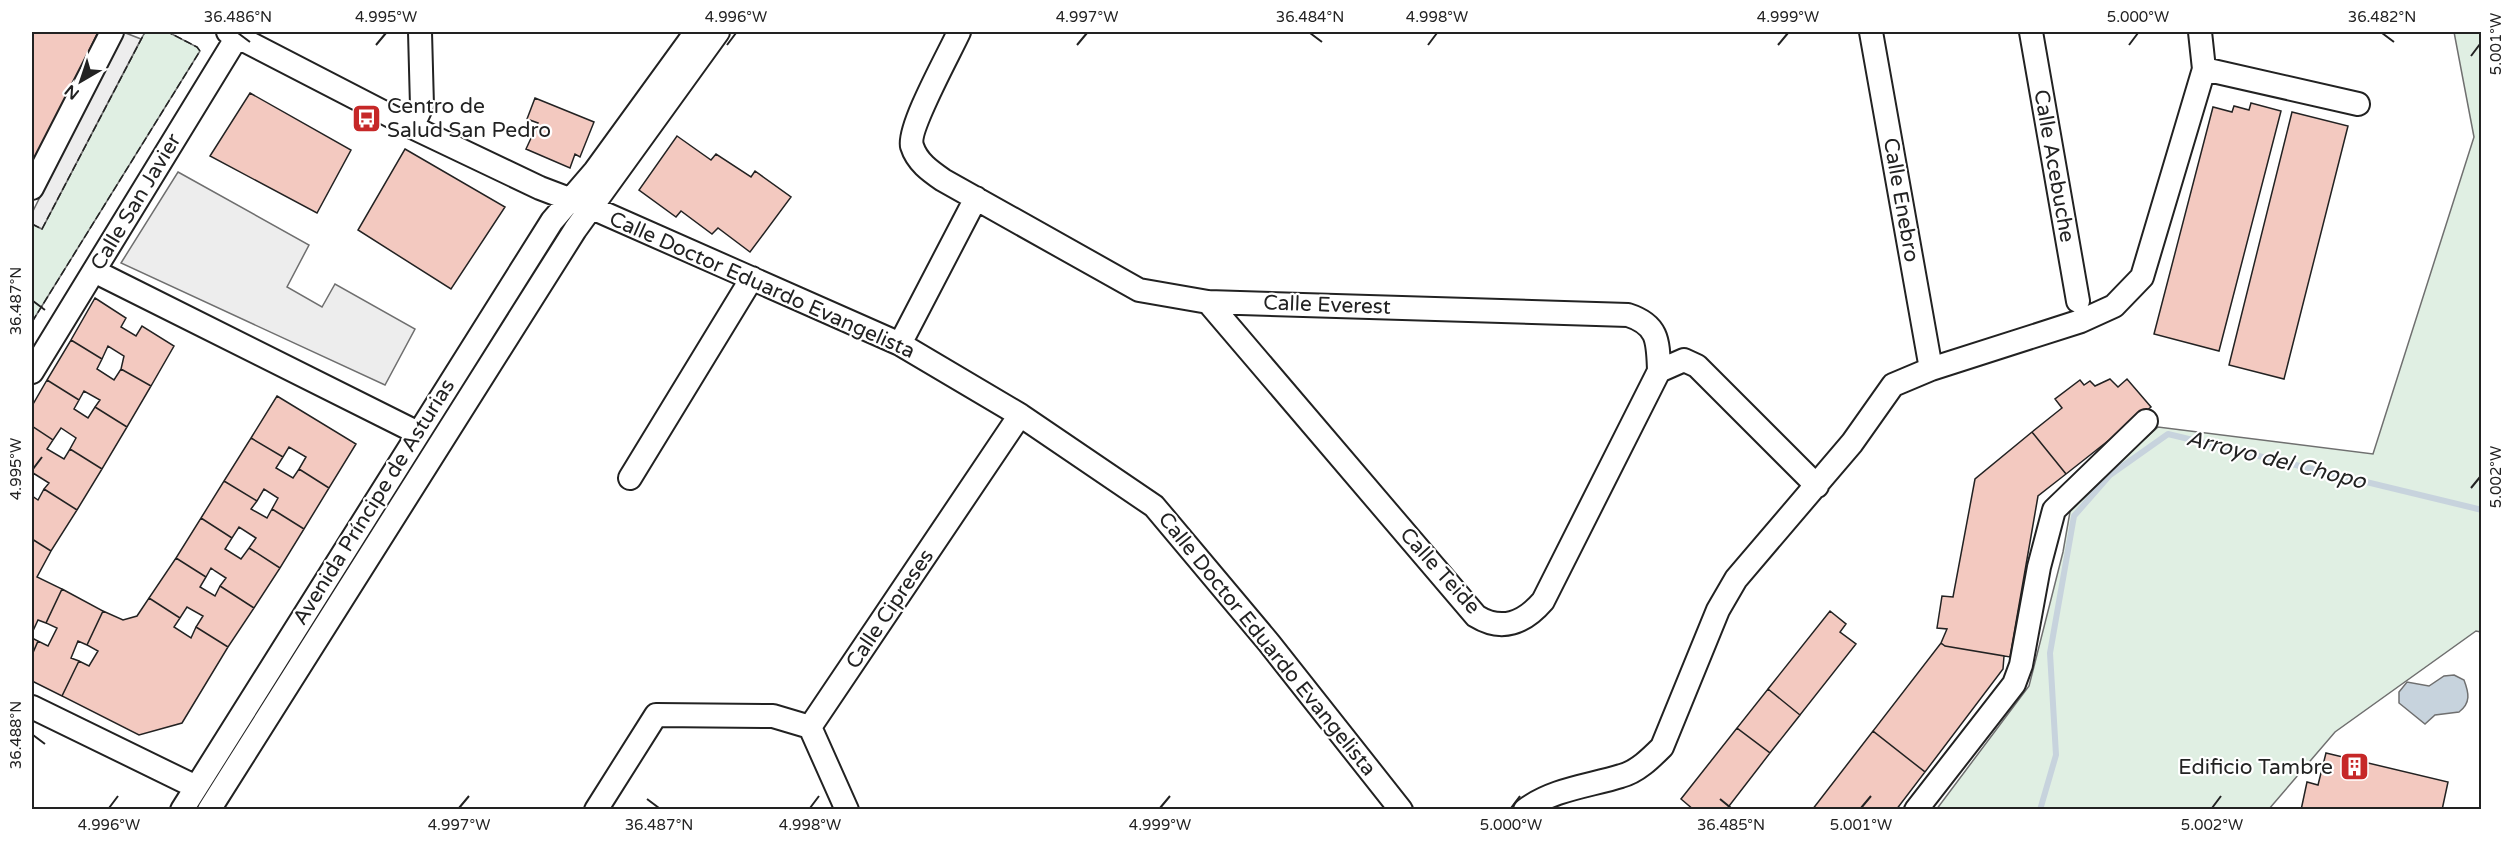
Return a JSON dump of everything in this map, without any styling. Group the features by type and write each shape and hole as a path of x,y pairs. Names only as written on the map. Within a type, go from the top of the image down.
{"street":[{"path":"33,180 112,32"},
{"path":"412,127 422,106 420,32"},
{"path":"209,810 497,351 515,328 582,204 696,32"},
{"path":"582,204 718,32"},
{"name":"Calle Everest","path":"959,32 913,128 911,140 916,154 929,170 1139,290 1208,302 1628,315 1642,320 1655,333 1659,371"},
{"name":"Calle Enebro","path":"1871,32 1931,369"},
{"name":"Calle Acebuche","path":"2031,32 2078,301"},
{"path":"1525,810 1538,800 1622,776 1649,760 1662,747 1718,610 1736,579 1852,443 1893,385 1931,369 2081,321 2114,306 2142,277 2204,69 2200,32"},
{"name":"Calle Doctor Eduardo Evangelista","path":"235,33 412,127 540,188 582,204 900,344 1020,416 1154,506 1269,643 1401,810"},
{"name":"Calle San Javier","path":"32,372 235,33"},
{"path":"2204,69 2358,104"},
{"path":"900,344 976,198"},
{"name":"Avenida Príncipe de Asturias","path":"182,810 552,221 582,204"},
{"path":"94,271 417,433"},
{"path":"630,478 752,278"},
{"name":"Calle Teide","path":"1208,302 1476,616 1487,622 1505,625 1531,615 1543,601 1659,371"},
{"path":"1659,371 1684,360 1697,366 1817,486"},
{"name":"Calle Cipreses","path":"810,728 1020,416"},
{"path":"1916,810 2014,684 2021,665 2039,567 2054,510 2146,421"},
{"path":"32,707 196,787"},
{"path":"596,810 656,715 772,716 810,728 847,810"}],"green space":[{"path":"145,32 168,32 197,47 200,51 32,322 32,224 42,229"},
{"path":"2454,32 2481,32 2481,632 2476,631 2335,732 2269,809 1936,810 2029,686 2063,552 2071,506 2158,427 2373,454 2474,137"}],"shaded area":[{"path":"123,32 141,39 42,229 32,224 32,213"},
{"path":"178,172 309,245 287,287 322,307 335,284 415,329 385,385 121,263"},
{"path":"2454,675 2464,680 2468,693 2466,705 2459,712 2435,715 2425,724 2399,703 2399,692 2407,682 2429,686 2444,676"}],"building":[{"path":"32,32 98,32 36,161 32,159"},
{"path":"250,93 351,150 317,213 210,156"},
{"path":"535,98 594,122 580,157 575,154 570,168 526,149 538,123 527,119"},
{"path":"2251,103 2281,111 2219,351 2154,334 2213,107 2232,112 2234,106 2249,110"},
{"path":"2292,112 2348,126 2284,379 2229,365"},
{"path":"677,136 711,160 716,154 751,177 755,171 791,197 750,252 718,228 712,234 681,211 676,217 639,190"},
{"path":"405,149 505,207 451,289 358,230"},
{"path":"95,298 126,318 121,327 136,336 142,326 174,346 151,386 121,369 124,356 108,346 102,359 71,340"},
{"path":"71,340 102,359 97,369 114,380 121,369 151,386 127,427 95,407 100,400 84,391 79,400 47,380"},
{"path":"2110,379 2118,387 2127,379 2151,407 2066,474 2032,432 2062,408 2055,399 2080,380 2084,385 2090,381 2095,386"},
{"path":"47,380 79,400 74,409 88,418 95,407 127,427 102,469 70,449 76,438 61,428 53,440 32,426 32,406"},
{"path":"277,396 356,444 329,488 299,469 306,457 289,447 283,457 251,438"},
{"path":"32,426 53,440 47,449 64,459 70,449 102,469 77,510 44,489 49,483 33,473 32,476"},
{"path":"2032,432 2066,474 2038,496 2010,657 1945,646 1941,643 1947,629 1937,628 1942,596 1953,597 1975,479"},
{"path":"251,438 283,457 276,468 293,478 299,469 329,488 304,529 272,509 278,498 264,489 257,501 224,481"},
{"path":"224,481 257,501 251,509 267,518 272,509 304,529 280,568 249,548 256,538 239,527 232,538 201,518"},
{"path":"44,489 77,510 51,551 32,539 32,496 38,500"},
{"path":"201,518 232,538 225,549 241,559 249,548 280,568 254,608 220,586 226,578 211,568 206,577 176,558"},
{"path":"32,539 51,551 37,577 62,589 46,623 38,620 32,633"},
{"path":"176,558 206,577 200,587 215,596 220,586 254,608 228,647 196,627 203,616 187,607 180,618 149,598"},
{"path":"62,589 103,611 87,645 78,641 71,658 79,661 62,696 32,681 32,655 38,641 48,646 57,628 46,623"},
{"path":"149,598 180,618 174,627 191,638 196,627 228,647 182,723 139,735 62,696 79,661 89,666 98,651 87,645 103,611 123,620 137,616"},
{"path":"1830,611 1846,624 1840,632 1856,644 1800,715 1768,689"},
{"path":"32,638 38,641 32,655"},
{"path":"1941,643 1945,646 2004,656 2003,669 1925,772 1873,731"},
{"path":"1768,689 1800,715 1770,753 1737,728"},
{"path":"1737,728 1770,753 1726,810 1694,810 1681,799"},
{"path":"1873,731 1925,772 1896,810 1812,810"},
{"name":"Edificio Tambre","path":"2326,753 2448,782 2442,810 2301,810 2307,782 2318,785"}],"waterway":[{"name":"Arroyo del Chopo","path":"2040,810 2056,755 2050,653 2074,516 2110,475 2168,434 2482,510"}],"fence":[{"path":"32,224 42,229 145,32"},
{"path":"32,322 200,51 197,47 168,32"}],"place":[{"name":"Centro de Salud San Pedro","path":"366,118"},
{"name":"Edificio Tambre","path":"2354,767"}]}
